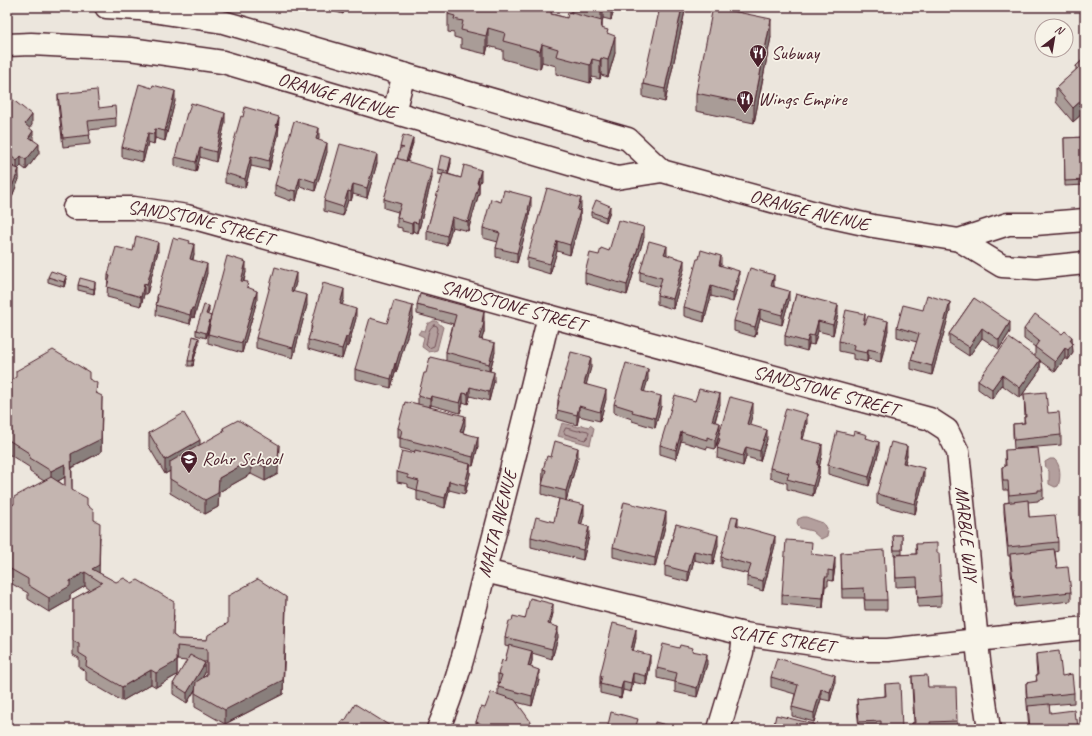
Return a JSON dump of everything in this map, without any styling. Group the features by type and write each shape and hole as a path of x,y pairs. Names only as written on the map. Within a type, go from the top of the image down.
{"street":[{"name":"ORANGE AVENUE","path":"106,7 139,9 223,22 628,139 662,171"},
{"name":"ORANGE AVENUE","path":"7,45 31,44 130,49 223,62 616,178 662,171 845,220 960,240 1002,266 1036,268 1085,264"},
{"path":"394,112 404,74"},
{"name":"SANDSTONE STREET","path":"74,208 134,208 187,216 930,419 947,430"},
{"name":"ORANGE AVENUE","path":"960,240 1008,224 1035,224 1085,220"},
{"name":"MALTA AVENUE","path":"438,729 458,678 549,316"},
{"name":"MARBLE WAY","path":"947,430 958,452 989,729"},
{"name":"SLATE STREET","path":"486,570 744,634 855,650 888,650 1085,628"},
{"path":"719,729 742,652 744,634"}],"water":[{"path":"436,321 443,327 437,350 429,352 422,347 424,337 418,334 421,330 425,331 428,323"},
{"path":"562,423 579,427 582,425 589,427 590,425 594,428 590,445 558,436"},
{"path":"1050,459 1054,459 1056,461 1059,468 1059,483 1058,486 1055,487 1049,484 1049,471 1046,468 1045,462"},
{"path":"803,517 823,523 828,532 827,536 821,539 812,531 800,528 797,523 798,519"}],"building":[{"path":"450,7 552,7 551,14 567,18 568,12 602,21 601,28 608,30 607,33 615,36 608,60 601,58 600,61 592,59 590,65 556,56 558,49 542,44 540,51 503,41 505,33 488,28 486,36 461,30 463,21 454,19 455,16 448,14"},
{"path":"583,7 603,7 601,12"},
{"path":"660,7 682,7 665,89 643,84"},
{"path":"713,7 771,19 754,105 696,93"},
{"path":"1085,58 1085,97 1073,108 1056,88 1078,68 1076,66"},
{"path":"139,84 152,88 153,85 175,91 165,131 155,129 154,134 148,133 143,153 122,147"},
{"path":"97,90 99,108 115,106 116,118 88,121 90,135 63,138 58,94"},
{"path":"7,95 32,115 25,124 33,131 29,137 39,144 26,160 21,156 17,161 7,153"},
{"path":"191,103 225,113 216,152 200,148 196,162 175,157"},
{"path":"245,107 279,117 276,126 278,127 269,161 251,156 245,179 225,173 241,116 243,117"},
{"path":"294,121 319,128 316,139 327,143 315,182 300,177 296,191 291,191 275,185"},
{"path":"403,135 413,138 406,161 397,159 400,148 404,148 400,147"},
{"path":"1085,137 1085,180 1065,181 1064,138"},
{"path":"340,144 377,154 367,188 353,184 351,192 348,191 343,207 324,201"},
{"path":"441,155 451,158 448,171 438,169"},
{"path":"396,158 432,169 418,223 413,222 412,224 402,221 402,219 397,217 401,204 384,199"},
{"path":"7,165 19,169 11,189 7,188"},
{"path":"464,165 481,170 477,183 479,183 468,222 452,217 447,236 427,230 443,173 461,178"},
{"path":"547,188 581,198 577,210 580,211 570,245 557,241 550,264 527,258"},
{"path":"504,190 531,197 529,210 517,253 496,248 500,233 483,228 491,199 501,202"},
{"path":"596,200 610,206 606,217 591,212"},
{"path":"618,220 644,227 627,285 585,273 590,253 599,255 601,248 609,251"},
{"path":"136,236 158,242 147,285 144,284 141,297 107,287 110,276 108,275 116,247 133,251"},
{"path":"173,238 190,241 189,243 194,244 190,259 207,264 194,308 192,308 190,315 156,305"},
{"path":"649,241 667,246 664,254 684,260 673,299 657,295 662,278 640,272"},
{"path":"701,250 721,256 719,265 739,271 733,293 711,286 704,313 684,307 697,259 699,259"},
{"path":"227,256 246,262 241,281 248,282 247,287 257,291 242,343 208,334 209,324"},
{"path":"275,267 296,273 291,291 307,295 293,348 256,338"},
{"path":"750,268 774,275 771,286 789,291 782,315 760,309 755,327 734,321"},
{"path":"51,271 66,276 64,282 48,277"},
{"path":"80,278 95,282 94,289 78,285"},
{"path":"323,283 344,289 340,304 356,309 348,337 346,337 342,349 308,340"},
{"path":"420,294 484,311 482,322 484,323 479,339 495,343 489,364 446,352 456,315 417,305"},
{"path":"796,294 838,305 833,325 818,321 814,336 809,335 807,342 785,336"},
{"path":"927,295 950,302 932,366 911,360 919,334 897,327 903,305 923,310"},
{"path":"974,298 1010,322 999,340 982,328 969,347 949,334"},
{"path":"394,301 413,306 391,379 355,369 370,318 387,323"},
{"path":"204,305 209,306 206,314 211,316 206,333 196,330"},
{"path":"846,310 865,314 863,324 865,324 868,316 888,321 881,352 868,349 867,353 853,350 854,345 839,341"},
{"path":"1035,314 1062,334 1065,331 1072,337 1070,340 1073,344 1068,350 1065,348 1055,362 1035,347 1039,341 1024,329"},
{"path":"193,336 199,338 193,361 188,361"},
{"path":"1009,338 1040,360 1020,388 1002,375 992,389 978,380"},
{"path":"53,350 89,372 89,379 97,383 96,393 102,396 101,439 71,454 72,490 87,498 87,505 94,511 94,520 100,523 99,565 92,569 116,582 124,578 132,583 138,580 174,602 173,635 178,639 207,640 208,635 228,623 228,596 258,579 286,597 283,680 225,710 195,693 196,682 207,675 207,649 177,646 177,661 156,673 151,670 122,687 86,666 87,658 79,653 79,644 73,641 73,599 102,583 85,572 70,581 70,586 49,598 28,585 28,579 7,567 7,508 14,504 14,497 51,477 65,486 65,464 51,471 30,458 29,453 7,439 8,382 16,377 16,371"},
{"path":"571,352 591,357 584,384 606,390 600,412 579,406 577,415 557,410 558,400"},
{"path":"430,357 494,372 489,392 470,387 468,394 463,393 460,403 431,396 430,399 418,396"},
{"path":"626,363 648,369 642,391 661,396 655,418 632,412 633,410 614,404"},
{"path":"699,389 720,394 712,421 720,423 715,440 707,437 707,440 681,432 676,450 660,445 675,395 695,401"},
{"path":"1046,392 1048,413 1059,412 1061,435 1014,440 1013,424 1025,423 1024,417 1026,417 1024,394"},
{"path":"730,397 753,403 747,424 767,430 760,451 746,447 743,456 717,448 720,439 718,438"},
{"path":"405,402 465,416 460,432 478,437 473,457 400,438 402,430 398,428"},
{"path":"786,408 807,414 801,439 822,444 817,465 819,465 813,486 787,479 789,473 770,468"},
{"path":"184,413 200,440 165,460 149,433"},
{"path":"238,420 279,445 278,460 265,467 251,460 219,478 218,493 205,500 170,479 170,462 224,431 223,428"},
{"path":"837,431 853,435 854,431 867,435 866,438 879,442 869,477 828,465"},
{"path":"555,441 578,448 566,491 542,485 546,470 543,469 547,456 551,457"},
{"path":"891,442 907,446 903,463 924,468 915,504 877,494"},
{"path":"1038,448 1043,490 1038,490 1038,492 1009,495 1008,481 1003,481 1002,467 1006,466 1005,450"},
{"path":"415,450 470,464 465,485 449,481 445,498 417,491 419,481 408,478 408,475 397,472 402,451 414,454"},
{"path":"559,499 584,505 579,524 589,527 583,550 531,537 536,517 554,522"},
{"path":"1028,500 1029,517 1055,515 1058,542 1008,547 1004,503"},
{"path":"624,502 666,512 655,558 613,547"},
{"path":"732,516 738,517 736,525 775,536 763,581 747,577 751,565 721,557"},
{"path":"676,524 718,535 713,555 694,551 688,572 665,566"},
{"path":"893,535 902,535 902,550 894,550"},
{"path":"786,540 812,542 811,554 835,557 833,571 828,570 828,577 825,577 823,598 782,595"},
{"path":"937,543 937,553 939,553 941,596 918,598 917,577 896,578 895,555 917,554 916,544"},
{"path":"1054,549 1057,568 1068,567 1071,592 1015,598 1010,554"},
{"path":"884,550 887,600 865,600 864,588 842,589 841,553"},
{"path":"530,598 553,604 548,624 558,627 552,649 505,637 509,621 512,621 513,616 525,619"},
{"path":"613,623 636,629 631,650 650,655 646,676 633,673 631,683 623,681 621,689 600,684 602,676 600,676"},
{"path":"663,644 679,648 680,645 693,648 692,651 707,654 697,688 675,682 677,673 657,668"},
{"path":"509,645 532,651 528,666 539,670 532,696 498,687 502,675 498,674 502,660 505,661"},
{"path":"1059,651 1062,676 1072,674 1074,693 1027,698 1026,683 1037,681 1036,675 1038,675 1036,654"},
{"path":"190,655 205,663 187,693 173,684"},
{"path":"777,658 835,675 830,692 821,689 814,713 792,707 798,685 771,677"},
{"path":"927,675 928,687 956,687 957,721 930,722 931,729 913,729 912,723 915,723 912,676"},
{"path":"900,683 902,729 881,729 881,721 859,722 857,699 886,696 885,684"},
{"path":"491,692 515,700 531,722 530,724 538,727 537,729 479,729 481,724 476,722 481,707 485,708"},
{"path":"355,704 395,729 340,729 342,726 340,724 343,720 345,721"},
{"path":"1049,704 1050,713 1074,710 1078,729 1030,729 1028,706"},
{"path":"611,712 638,719 636,726 648,729 607,729"},
{"path":"776,715 814,724 813,729 773,729"},
{"path":"655,722 670,726 670,729 654,729"}],"place":[{"name":"Subway","path":"758,68"},
{"name":"Wings Empire","path":"745,114"},
{"name":"Rohr School","path":"189,474"}]}
